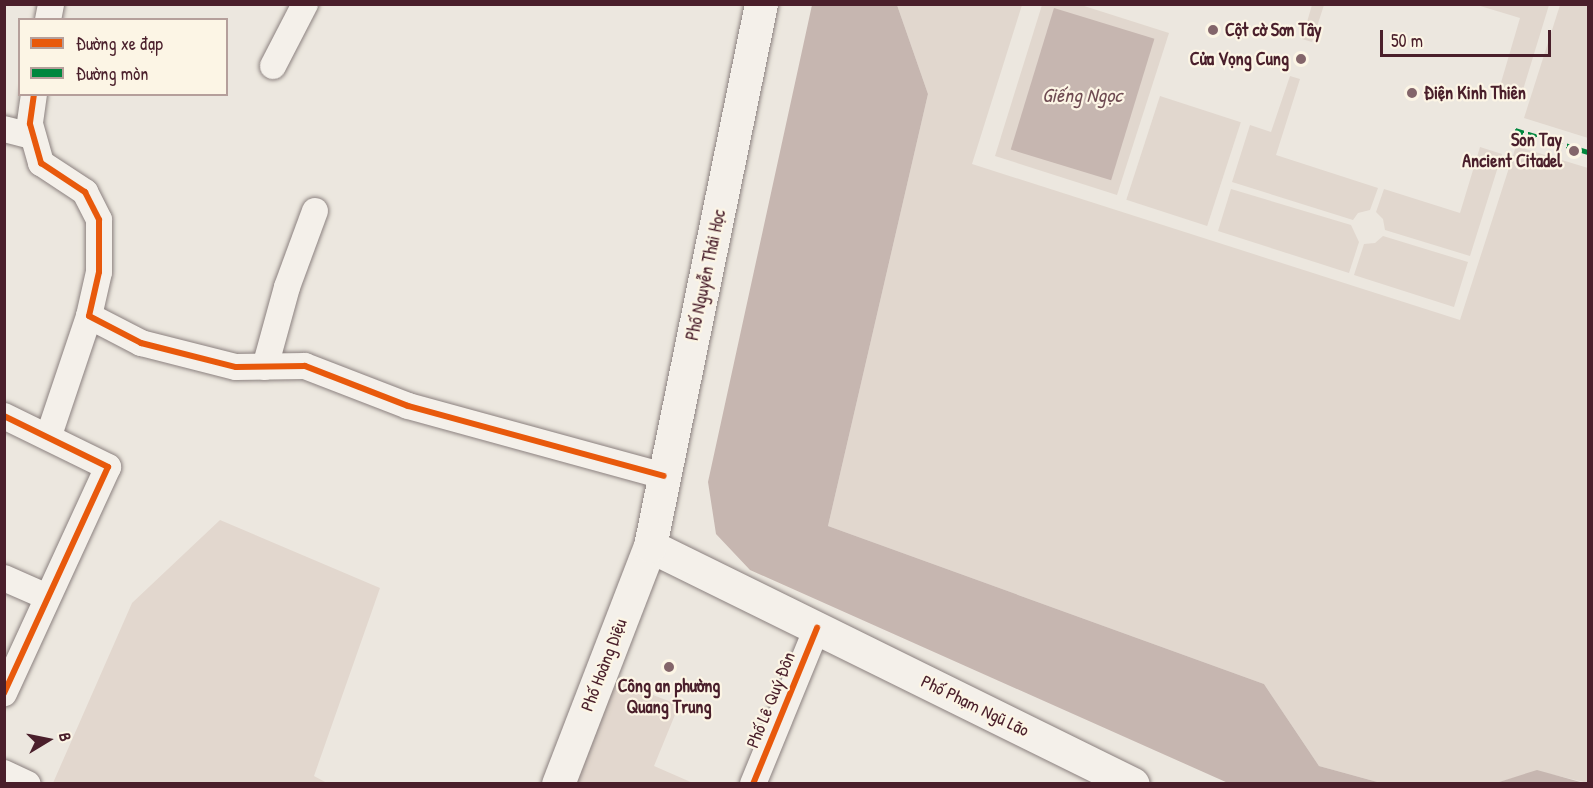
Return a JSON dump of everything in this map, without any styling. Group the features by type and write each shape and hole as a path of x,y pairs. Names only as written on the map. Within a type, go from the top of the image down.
{"main road":[{"name":"Phố Nguyễn Thái Học","path":"650,546 761,4"},
{"path":"650,546 817,628"},
{"name":"Phố Hoàng Diệu","path":"558,783 650,546"},
{"name":"Phố Phạm Ngũ Lão","path":"817,628 1133,783"}],"street":[{"path":"273,66 305,4"},
{"path":"34,96 32,136 41,163 85,192 99,220 99,272 89,316 49,435"},
{"path":"4,129 32,136"},
{"path":"265,367 287,287 315,211"},
{"path":"89,316 141,343 236,367 304,366 408,406 664,476"},
{"path":"4,416 49,435 108,467 4,693"},
{"path":"4,578 47,597"},
{"name":"Phố Lê Quý Đôn","path":"753,783 817,628"},
{"path":"4,773 28,783"}],"shaded area":[{"path":"897,5 1022,5 972,164 1460,320 1516,146 1588,168 1588,783 1537,771 1496,783 1381,783 1319,766 1264,684 828,526 928,94"},
{"name":"Giếng Ngọc","path":"1042,5 1081,5 1169,33 1117,195 995,156"},
{"path":"1312,5 1324,5 1312,42 1302,39"},
{"path":"1477,5 1549,5 1522,93 1500,86 1520,18"},
{"path":"1560,5 1588,5 1588,138 1524,118"},
{"path":"1290,76 1300,79 1276,155 1378,188 1370,210 1358,213 1353,220 1232,182 1250,125 1271,132"},
{"path":"1160,96 1241,122 1207,226 1126,200"},
{"path":"1480,147 1502,154 1470,256 1385,230 1383,219 1376,212 1384,189 1460,213"},
{"path":"1231,189 1351,225 1359,242 1349,273 1218,231"},
{"path":"1383,236 1468,262 1454,307 1354,275 1364,244 1375,243"},
{"path":"220,520 380,588 314,776 327,783 53,783 132,603"},
{"path":"614,680 679,705 654,766 693,783 570,784"}],"water":[{"path":"812,5 897,5 928,94 828,526 1264,684 1319,766 1381,783 1228,783 750,570 716,534 708,482"},
{"name":"Giếng Ngọc","path":"1054,8 1154,39 1111,180 1011,150"},
{"path":"1537,770 1584,783 1496,783"}],"marked path":[{"path":"1515,130 1588,152"}],"cycle path":[{"path":"34,96 30,124 41,163 85,192 99,220 99,272 89,316 141,343 236,367 305,366 408,406 664,476"},
{"path":"4,416 108,467 4,693"},
{"path":"753,784 817,628"}],"place":[{"name":"Cột cờ Sơn Tây","path":"1213,30"},
{"name":"Cửa Vọng Cung","path":"1301,59"},
{"name":"Điện Kinh Thiên","path":"1412,93"},
{"name":"Son Tay Ancient Citadel","path":"1574,151"},
{"name":"Công an phường Quang Trung","path":"669,667"}]}
